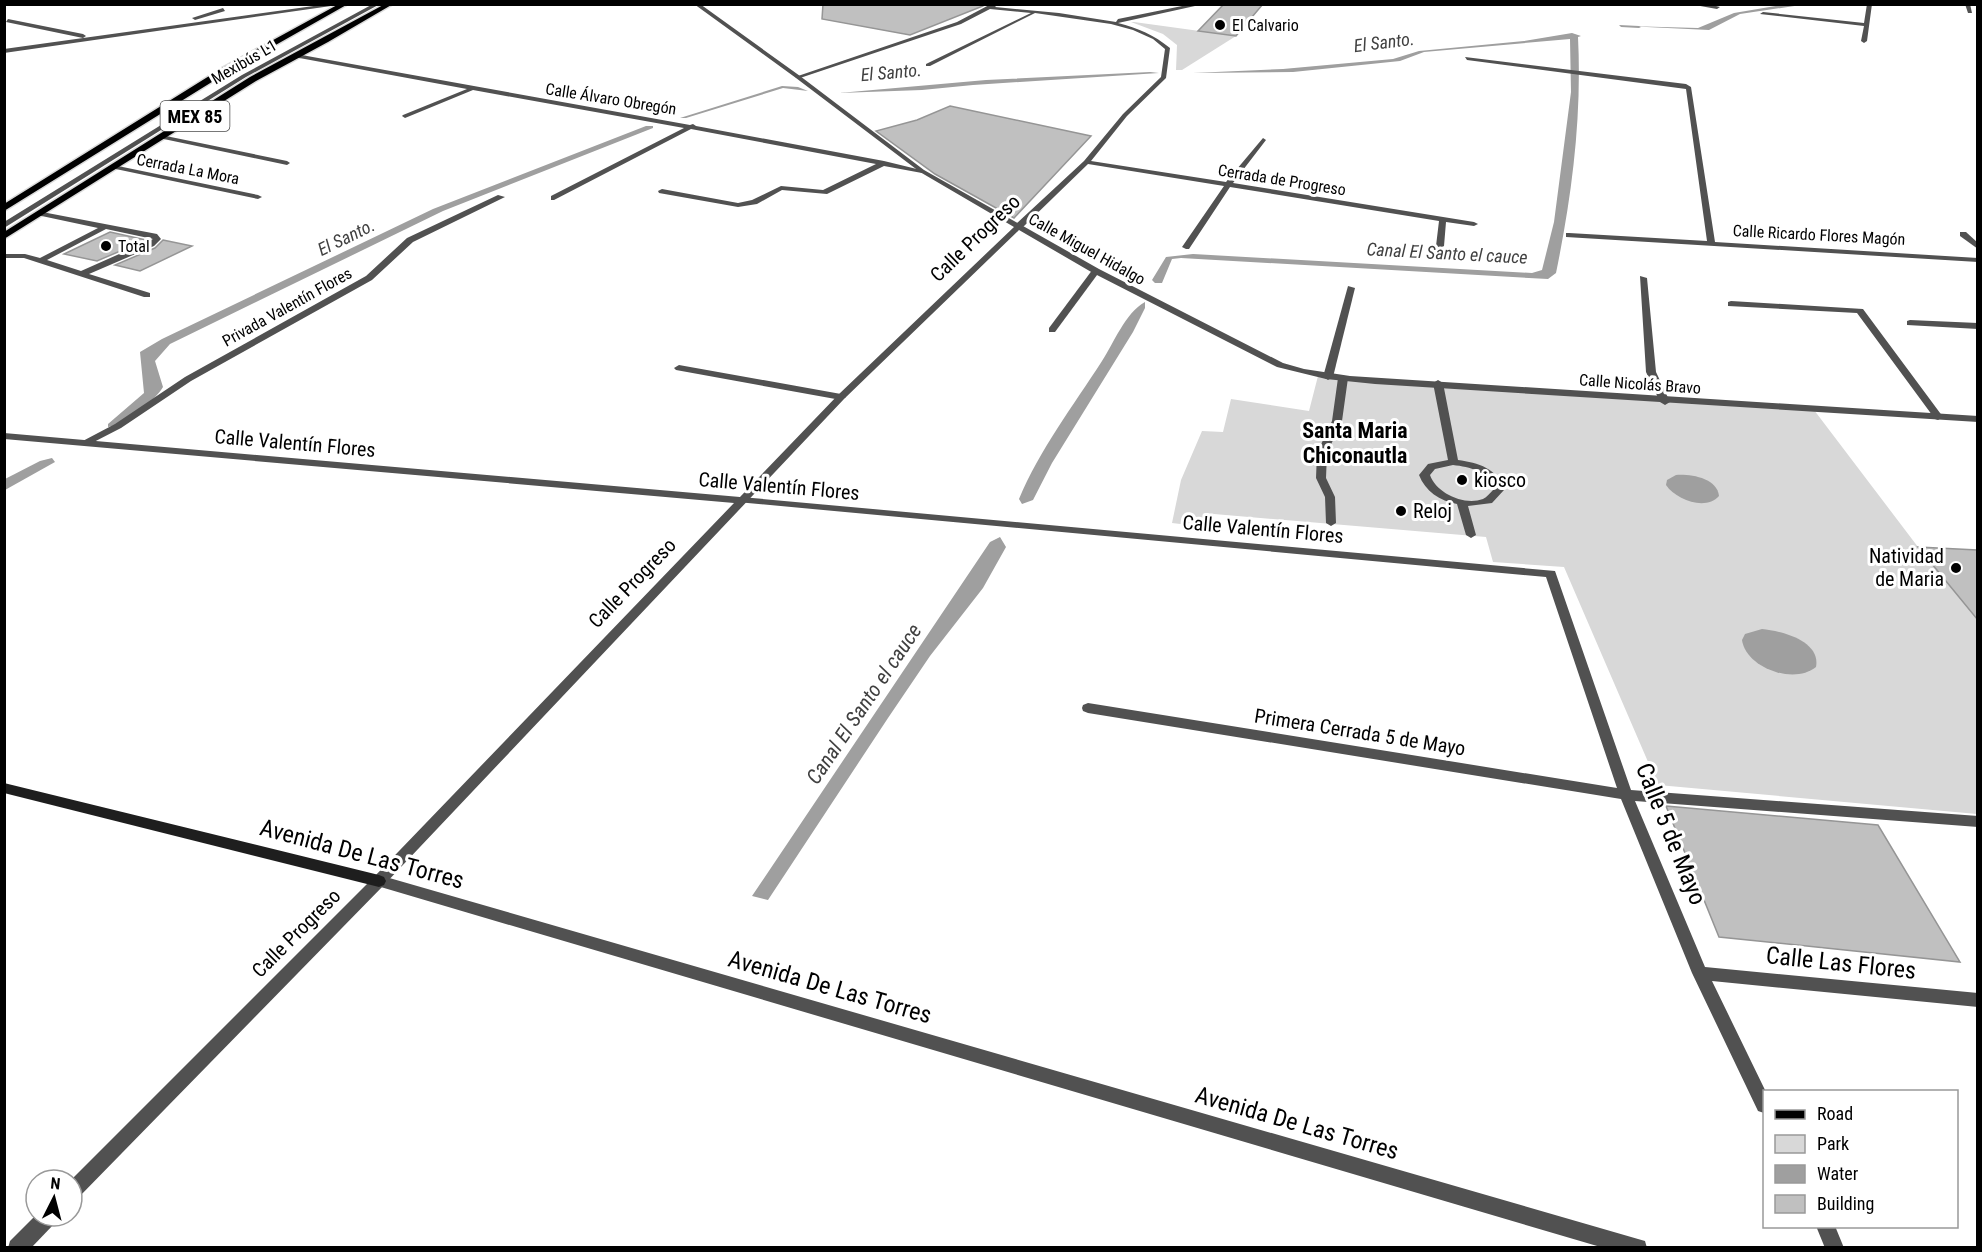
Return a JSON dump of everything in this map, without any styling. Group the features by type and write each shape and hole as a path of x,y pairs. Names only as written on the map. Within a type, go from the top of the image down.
{"main road":[{"name":"MEX 85","path":"4,208 225,70 344,4"},
{"name":"MEX 85","path":"4,236 253,79 390,4"},
{"name":"Avenida De Las Torres","path":"4,788 379,881"}],"street":[{"path":"4,51 344,4"},
{"name":"Mexibús L1","path":"4,218 234,74 361,4"},
{"name":"Mexibús L1","path":"4,226 244,76 378,4"},
{"name":"Calle Miguel Hidalgo","path":"696,4 798,77 922,171 1096,271 1280,365 1302,373"},
{"name":"Calle Progreso","path":"1111,22 1202,4"},
{"path":"1691,4 1717,7"},
{"path":"1864,41 1870,4"},
{"path":"1966,4 1970,12"},
{"path":"798,77 898,45 994,6"},
{"name":"Calle Progreso","path":"84,1180 379,881 841,397 1086,162 1125,115 1164,77 1168,49 1161,40 1139,30 1111,22 994,6"},
{"path":"189,24 187,22 198,17 223,10"},
{"path":"928,65 1034,13"},
{"path":"1763,14 1868,25"},
{"path":"8,21 93,38"},
{"name":"Calle Álvaro Obregón","path":"296,56 472,90 693,126 922,171"},
{"name":"Calle Ricardo Flores Magón","path":"1467,58 1689,88 1711,243 1977,260"},
{"path":"405,116 472,90"},
{"path":"554,198 693,126"},
{"path":"161,137 286,163"},
{"path":"1186,247 1228,185 1263,140"},
{"name":"Cerrada de Progreso","path":"1086,162 1474,224"},
{"path":"662,191 738,205 747,204 782,188 824,192 884,163"},
{"name":"Cerrada La Mora","path":"113,167 258,196"},
{"name":"Privada Valentín Flores","path":"84,443 127,420 188,379 369,278 388,262 397,248 410,240 501,197"},
{"path":"40,213 154,236 157,239 151,244 81,274"},
{"path":"1440,246 1443,219"},
{"path":"40,261 105,227"},
{"path":"1963,234 1977,247"},
{"path":"1569,235 1711,243"},
{"path":"4,256 25,256 147,295"},
{"path":"1052,330 1096,271"},
{"path":"1643,278 1651,372 1665,402"},
{"path":"1328,377 1351,288"},
{"path":"1731,304 1860,311 1938,417"},
{"path":"1910,323 1977,326"},
{"path":"679,368 841,397"},
{"name":"Calle Nicolás Bravo","path":"1302,373 1328,377 1438,383 1665,402 1977,419"},
{"path":"1331,524 1330,497 1321,477 1322,453 1337,421 1343,378"},
{"path":"1438,383 1453,462"},
{"name":"Calle Valentín Flores","path":"4,436 1551,574"},
{"path":"1453,462 1486,471 1498,484 1496,496 1489,500 1462,502 1444,497 1426,484 1424,477 1431,466 1453,462"},
{"path":"1462,502 1471,536"},
{"name":"Calle 5 de Mayo","path":"1551,574 1626,795 1700,973 1763,1103"},
{"name":"Primera Cerrada 5 de Mayo","path":"1088,708 1626,795 1977,822"},
{"name":"Avenida De Las Torres","path":"379,881 1638,1248"},
{"name":"Calle Las Flores","path":"1700,973 1977,1000"},
{"path":"17,1248 36,1228"},
{"path":"1825,1228 1835,1248"}],"green space":[{"path":"1131,22 1236,36 1182,70 1176,70 1177,45 1163,34"},
{"path":"1318,376 1811,406 1918,547 1977,619 1977,814 1658,785 1564,567 1493,562 1486,537 1214,514 1214,528 1172,523 1181,480 1202,431 1223,432 1231,399 1309,411"}],"water":[{"path":"1782,5 1801,5 1740,14 1709,30 1626,26 1698,28 1734,13"},
{"path":"1572,33 1581,36 1578,37 1577,126 1567,214 1556,273 1548,279 1181,258 1172,259 1162,283 1155,283 1152,280 1166,257 1193,254 1532,273 1542,270 1554,222 1571,92 1570,39 1424,52 1400,61 1293,72 1193,73 1283,69 1393,59 1419,51 1524,41"},
{"path":"1159,73 922,90 839,93 986,80"},
{"path":"782,86 798,87 808,91 783,88 680,118"},
{"path":"646,126 653,126 653,128 443,211 170,344 155,361 163,387 159,393 130,417 108,427 108,424 144,393 140,352 162,339 433,209"},
{"path":"1145,302 1145,308 1133,332 1052,463 1033,500 1022,504 1019,499 1047,445 1126,321"},
{"path":"52,458 55,462 5,490 5,479 40,461"},
{"path":"1676,475 1702,478 1714,485 1719,496 1707,503 1684,499 1666,485 1667,480"},
{"path":"1000,537 1006,547 983,588 930,656 768,900 752,896 990,542"},
{"path":"1762,629 1789,635 1806,644 1816,658 1816,667 1807,672 1784,674 1761,666 1745,650 1742,640 1745,634"}],"building":[{"path":"823,4 983,4 983,6 910,35 822,19"},
{"name":"El Calvario","path":"1224,4 1263,4 1236,36 1198,31"},
{"path":"950,106 1091,136 1014,218 935,174 876,131 917,120"},
{"name":"Total","path":"110,232 146,240 97,261 64,254"},
{"name":"Total","path":"163,240 192,246 140,271 115,265 155,248"},
{"name":"Natividad de Maria","path":"1918,547 1977,550 1977,619 1950,586"},
{"path":"1666,806 1878,825 1960,962 1719,937"}],"waterway":[{"name":"El Santo.","path":"1621,26 1639,27"}],"place":[{"name":"El Calvario","path":"1220,25"},
{"name":"Total","path":"106,246"},
{"name":"kiosco","path":"1462,480"},
{"name":"Reloj","path":"1401,511"},
{"name":"Natividad de Maria","path":"1956,568"}],"district":[{"name":"Santa Maria Chiconautla","path":"1355,443"}],"water label":[{"name":"Canal El Santo el cauce","path":"1447,253"},
{"name":"Canal El Santo el cauce","path":"864,704"}]}
